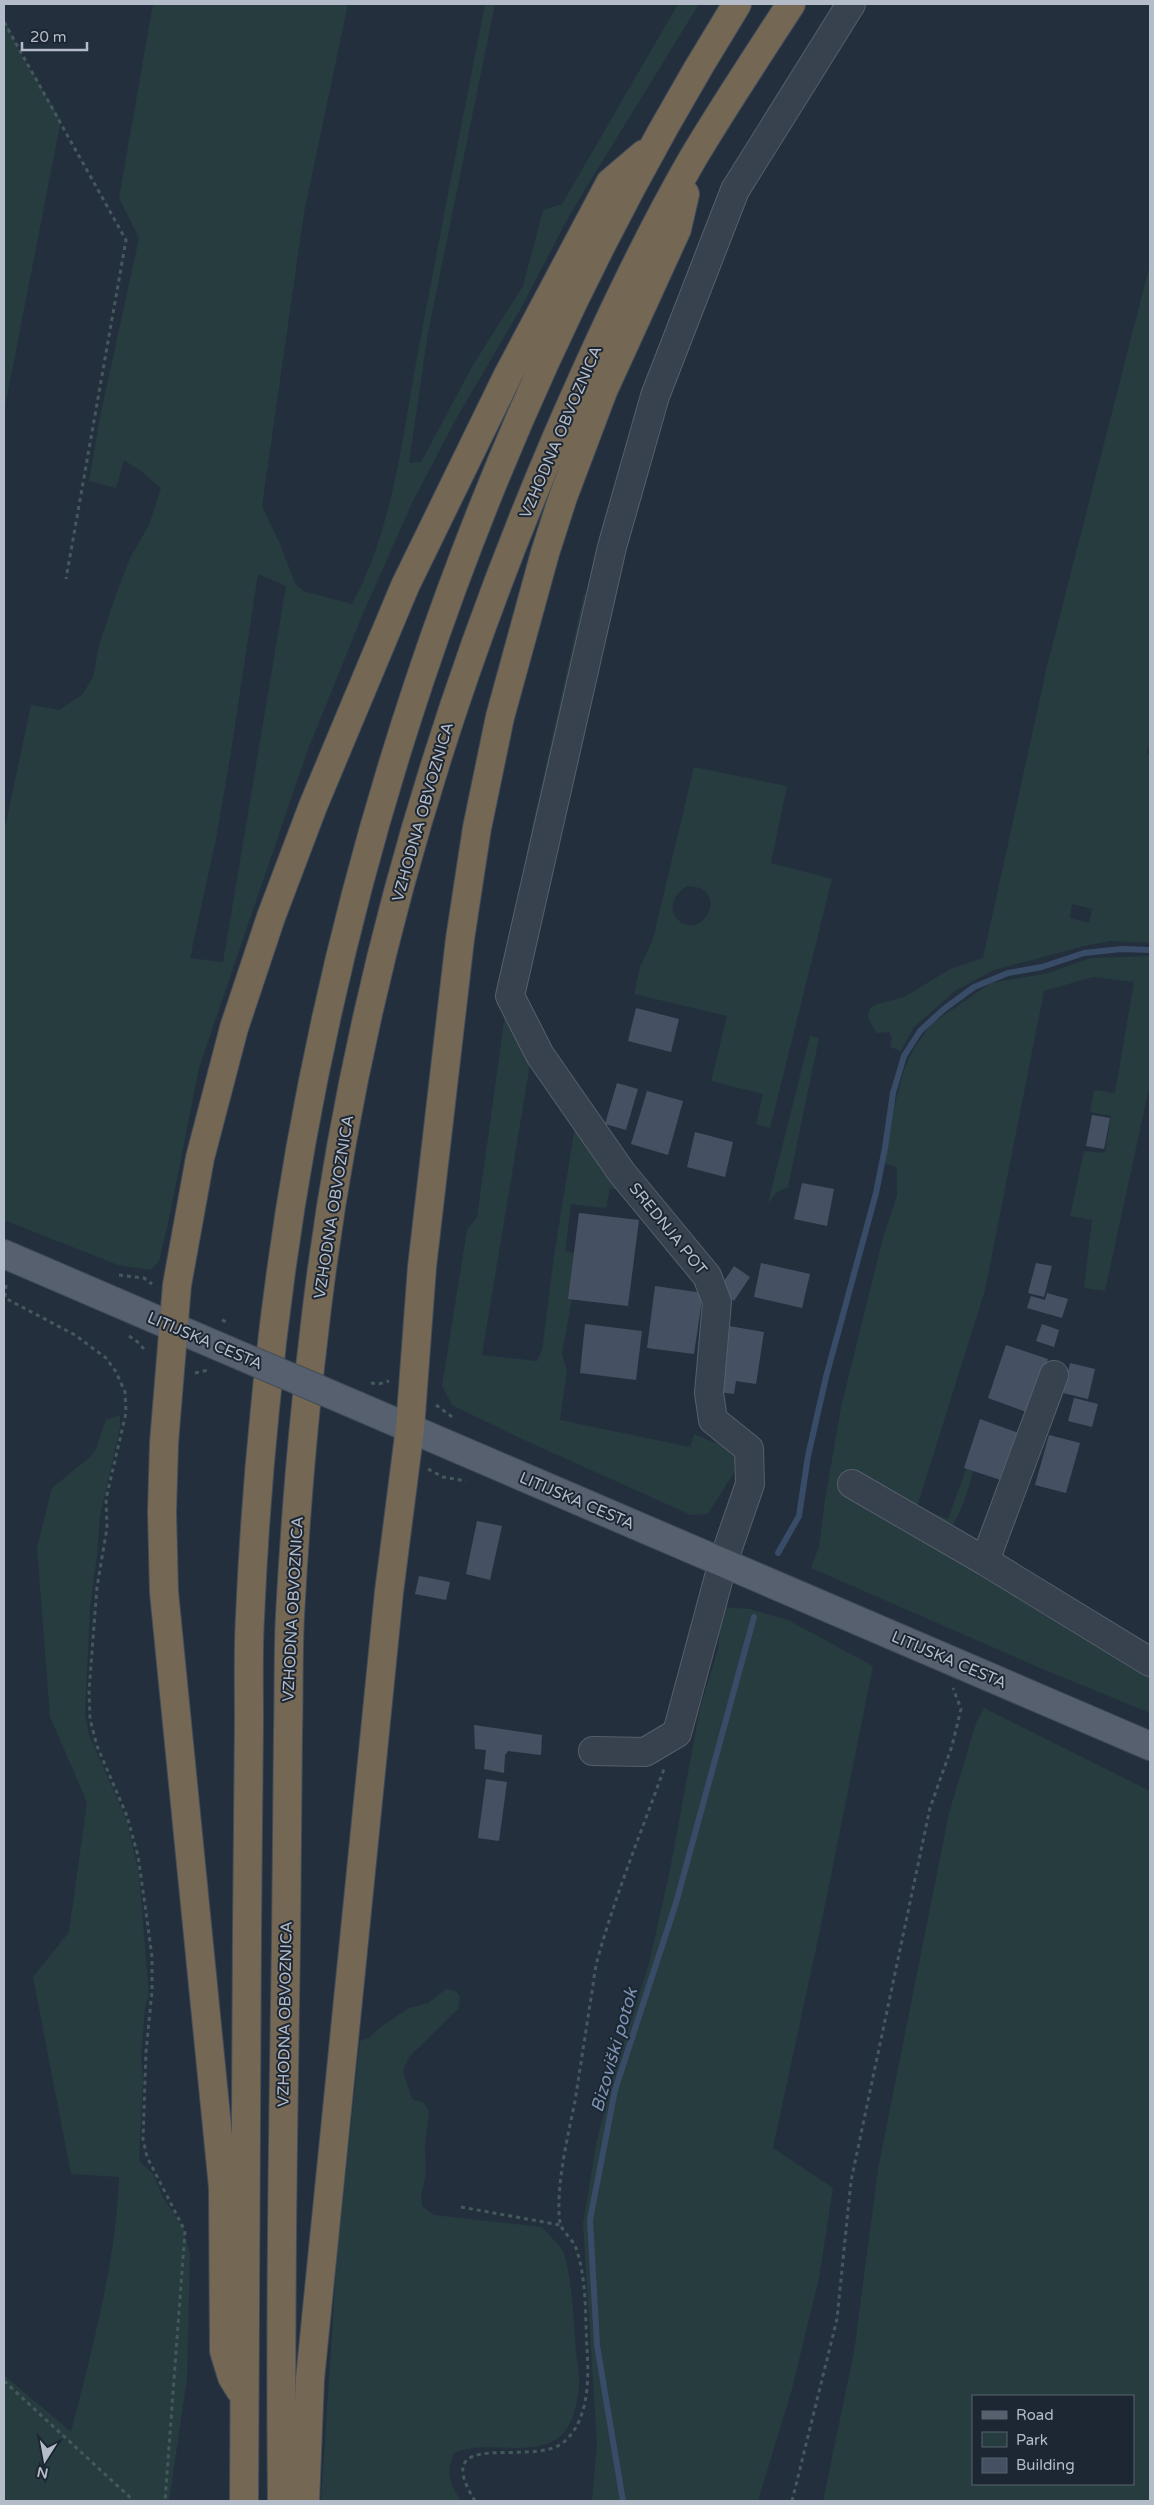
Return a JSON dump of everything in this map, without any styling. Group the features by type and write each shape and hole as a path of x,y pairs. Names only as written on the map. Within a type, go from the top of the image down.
{"highway":[{"path":"244,2501 249,1621 265,1411 278,1296 298,1162 346,934 376,822 447,601 489,493 535,385 589,271 655,145 737,4"},
{"name":"VZHODNA OBVOZNICA","path":"282,2501 281,2371 290,1621 302,1447 313,1337 342,1148 364,1035 390,923 421,812 458,693 532,496 581,381 631,276 693,158 791,4"},
{"path":"244,2398 232,2377 224,2351 224,2188 164,1592 162,1512 164,1443 178,1278 200,1158 234,1028 268,927 313,806 405,586 512,366 610,183 655,145"},
{"path":"305,2501 312,2360 390,1592 410,1428 422,1266 460,939 477,828 500,717 545,552 603,391 677,229 693,158"}],"main road":[{"name":"LITIJSKA CESTA","path":"4,1254 173,1327 215,1359 362,1394 410,1428 1150,1746"}],"street":[{"name":"SREDNJA POT","path":"677,1733 723,1562 750,1484 749,1449 713,1420 708,1393 716,1302 707,1276 622,1173 540,1055 510,996 612,548 655,396 735,190 851,4"},
{"path":"985,1561 1054,1375"},
{"path":"852,1484 985,1561 1150,1662"},
{"path":"592,1751 645,1752 677,1733"}],"path":[{"path":"4,22 126,240 66,578"},
{"path":"6,1285 5,1298 75,1335 106,1358 116,1372 125,1392 126,1413 106,1499 107,1528 96,1587 88,1691 90,1718 98,1746 128,1816 138,1856 147,1921 152,1991 147,2044 143,2139 147,2157 185,2231 165,2501"},
{"name":"LITIJSKA CESTA","path":"217,1317 222,1320"},
{"name":"LITIJSKA CESTA","path":"191,1376 215,1359"},
{"path":"362,1394 379,1384 394,1379"},
{"path":"792,2501 837,2318 851,2181 930,1808 952,1746 961,1709 953,1687 945,1678 934,1653"},
{"path":"475,2501 463,2482 462,2471 468,2459 481,2453 523,2454 547,2451 564,2443 578,2426 587,2392 588,2366 584,2288 576,2247 560,2225 561,2174 598,1956 677,1733"},
{"path":"461,2207 560,2225"},
{"path":"4,2381 134,2501"}],"green space":[{"path":"153,4 348,4 304,213 262,506 280,544 295,583 303,591 352,604 367,574 378,542 396,476 485,4 495,4 428,333 409,463 421,462 473,365 523,286 543,210 562,204 678,4 699,4 570,214 520,310 456,419 412,503 362,616 307,752 199,1068 169,1219 159,1261 151,1270 118,1265 4,1220 4,832 31,705 59,710 82,695 93,677 99,645 114,600 130,558 149,525 161,488 124,460 116,488 89,481 100,417 139,238 119,198","holes":["258,574 286,586 223,962 190,958 216,839"]},
{"path":"4,18 20,52 61,120 4,412"},
{"path":"1150,264 1150,737 1147,753 1150,754 1150,943 1111,941 1084,946 994,970 955,991 914,1027 901,1051 890,1047 892,1037 889,1032 876,1033 868,1017 870,1008 877,1004 904,997 950,969 983,958 1047,666","holes":["1072,904 1092,909 1089,923 1070,918"]},
{"path":"584,594 595,597 515,1002 532,1052 482,1355 537,1361 542,1350 554,1256 576,1120 619,1190 610,1188 606,1208 571,1204 565,1251 580,1254 562,1354 567,1371 560,1420 690,1447 694,1434 738,1452 741,1461 708,1514 691,1515 524,1440 452,1405 442,1386 467,1230 477,1217 508,993 511,944 529,841"},
{"path":"694,767 787,786 771,863 832,879 770,1128 756,1124 763,1094 711,1081 727,1016 634,994 640,967 653,939","holes":["687,886 701,888 710,898 709,911 702,921 694,925 686,925 674,913 673,905 677,895"]},
{"path":"1150,956 1150,1084 1105,1291 1084,1288 1092,1220 1070,1216 1084,1151 1105,1153 1111,1116 1090,1112 1094,1090 1115,1093 1134,982 1093,977 1044,991 985,1290 917,1507 948,1519 979,1433 976,1458 965,1498 955,1522 948,1532 1150,1672 1150,1713 1047,1671 811,1568 819,1547 841,1407 883,1238 897,1196 897,1167 885,1164 894,1107 904,1070 913,1050 931,1024 991,983 1048,973 1090,958"},
{"path":"810,1036 819,1038 788,1187 777,1192 768,1203"},
{"path":"120,1415 120,1428 100,1516 90,1607 85,1714 89,1735 127,1821 139,1874 149,1995 145,2008 141,2058 143,2079 139,2161 153,2174 163,2197 183,2228 190,2254 187,2379 169,2501 4,2501 4,2375 71,2432 102,2306 117,2209 119,2177 71,2174 33,1977 69,1932 87,1802 50,1717 37,1548 52,1488 90,1457 96,1449 106,1420"},
{"path":"722,1607 750,1609 788,1620 873,1666 820,1930 773,2148 833,2188 819,2278 792,2389 758,2501 592,2501 597,2443 583,2224 596,2145 611,2083 648,1967 669,1875 700,1708 718,1649"},
{"path":"984,1708 1150,1791 1150,2501 823,2501 854,2352 878,2169 949,1813 976,1723"},
{"path":"446,1989 456,1991 460,1997 458,2009 409,2057 403,2071 412,2099 424,2103 429,2111 425,2146 426,2174 421,2196 422,2206 434,2215 542,2227 560,2247 567,2264 572,2302 579,2378 575,2409 566,2430 555,2440 544,2445 519,2448 479,2447 454,2453 449,2472 454,2489 461,2501 321,2501 337,2257 360,2041 369,2038 379,2028 409,2008 428,2003"}],"building":[{"path":"636,1008 679,1019 671,1052 628,1041"},
{"path":"617,1083 638,1089 626,1130 605,1124"},
{"path":"647,1091 683,1101 668,1155 631,1144"},
{"path":"1092,1115 1110,1118 1104,1149 1086,1146"},
{"path":"695,1132 733,1142 725,1177 687,1167"},
{"path":"802,1183 834,1189 827,1226 794,1219"},
{"path":"579,1213 639,1220 628,1306 568,1299"},
{"path":"761,1263 810,1274 802,1308 754,1297"},
{"path":"1036,1263 1052,1266 1044,1297 1028,1293"},
{"path":"734,1266 750,1277 734,1301 718,1290"},
{"path":"655,1286 703,1293 694,1354 647,1348"},
{"path":"1047,1293 1068,1299 1062,1318 1027,1308 1031,1296 1045,1300"},
{"path":"585,1324 642,1331 636,1380 580,1373"},
{"path":"1042,1324 1059,1330 1054,1347 1036,1341"},
{"path":"729,1326 764,1332 756,1384 736,1381 734,1394 718,1392"},
{"path":"1006,1345 1048,1359 1029,1413 988,1398"},
{"path":"1070,1363 1095,1369 1088,1399 1063,1393"},
{"path":"1074,1398 1098,1404 1092,1427 1068,1421"},
{"path":"980,1419 1019,1433 1004,1481 964,1468"},
{"path":"1049,1435 1080,1443 1066,1493 1035,1485"},
{"path":"477,1521 502,1526 490,1580 466,1574"},
{"path":"419,1576 450,1582 446,1600 415,1594"},
{"path":"474,1725 542,1735 541,1755 508,1751 505,1755 504,1773 484,1769 486,1750 475,1749"},
{"path":"486,1779 507,1782 499,1841 478,1838"}],"waterway":[{"path":"778,1553 799,1516 808,1456 826,1377 876,1193 893,1093 904,1056 920,1031 944,1009 974,987 1008,973 1042,967 1084,953 1122,949 1150,950"},
{"name":"Bizoviški potok","path":"623,2501 597,2345 590,2220 615,2090 676,1903 754,1617"}]}
